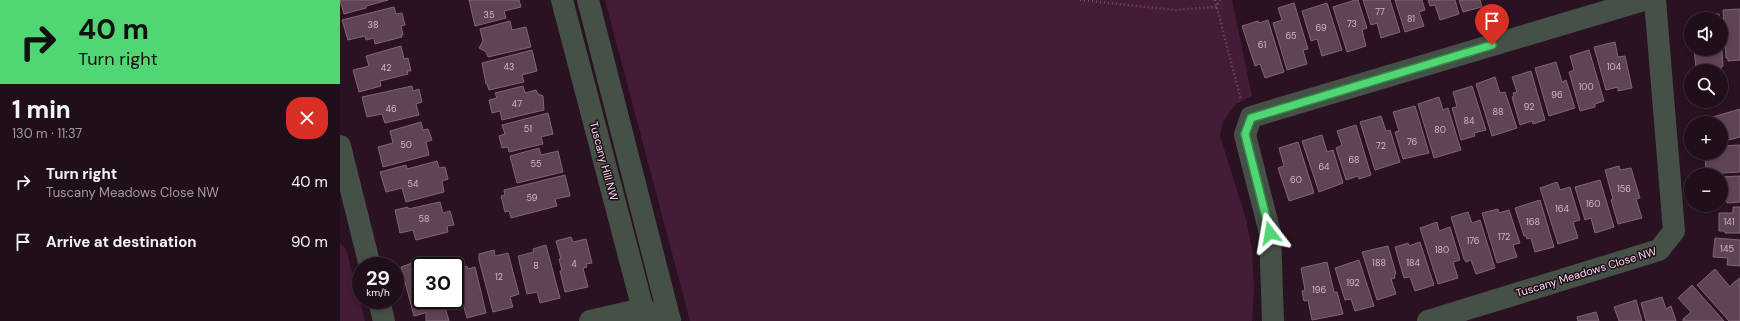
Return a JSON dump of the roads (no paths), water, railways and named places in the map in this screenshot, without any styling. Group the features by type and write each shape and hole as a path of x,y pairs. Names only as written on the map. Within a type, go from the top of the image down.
{"street":[{"name":"Tuscany Hill NW","path":"562,0 644,315"},
{"path":"588,0 669,321 644,315 590,321"},
{"path":"1273,321 1270,233 1245,134 1251,118 1644,0"},
{"name":"Tuscany Meadows Close NW","path":"1428,321 1659,250 1674,231 1655,0"},
{"path":"340,146 346,197 367,257"},
{"path":"381,309 384,321"}]}
